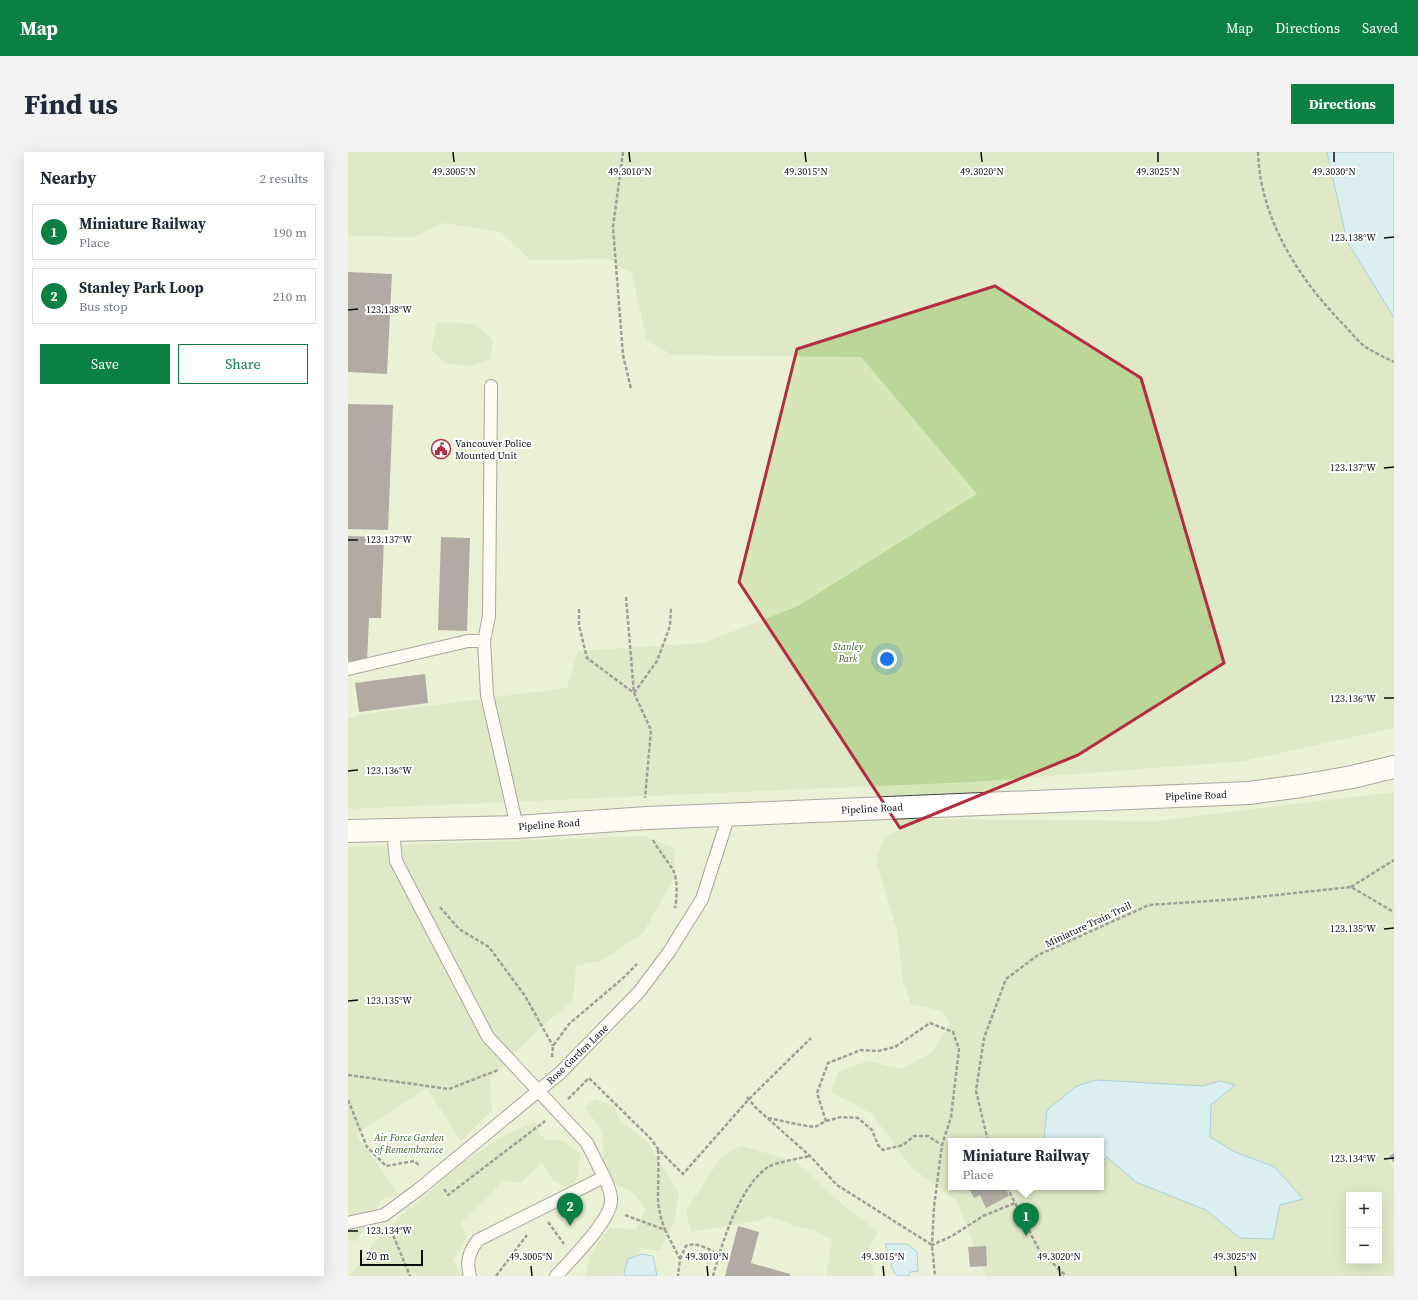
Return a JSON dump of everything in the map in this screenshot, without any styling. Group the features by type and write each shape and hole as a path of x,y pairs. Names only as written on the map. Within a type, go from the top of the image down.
{"street":[{"name":"Pipeline Road","path":"348,832 516,827 647,818 883,807 1249,793 1352,777 1394,767"}],"lane":[{"path":"491,386 489,616 484,640 487,695 516,827"},
{"path":"348,669 468,641 484,640"},
{"name":"Rose Garden Lane","path":"348,1223 384,1215 434,1176 560,1073 639,992 669,952 702,899 729,815"},
{"path":"393,831 396,861 488,1037 586,1143 604,1177 611,1195 612,1202 604,1220 556,1276"},
{"path":"470,1276 468,1258 471,1249 478,1240 604,1177"}],"path":[{"path":"623,152 613,227 623,355 631,389"},
{"path":"1258,152 1259,167 1266,202 1282,241 1299,270 1328,309 1364,345 1394,362"},
{"path":"626,597 634,693 651,730 645,802"},
{"path":"634,693 657,661 670,626 671,608"},
{"path":"579,609 579,625 587,658 634,693"},
{"path":"652,838 674,871 678,896 674,914"},
{"name":"Miniature Train Trail","path":"987,1138 976,1091 984,1038 1006,980 1038,955 1149,905 1239,899 1351,887 1394,860"},
{"path":"1351,887 1394,912"},
{"path":"435,901 459,929 489,947 525,996 553,1046 553,1061"},
{"path":"553,1046 569,1024 640,962"},
{"path":"826,1121 817,1093 828,1063 861,1050 878,1051 895,1047 930,1023 953,1032 959,1049 951,1117 942,1145 934,1207 932,1245 935,1276"},
{"path":"566,1101 589,1078 651,1139 658,1149 683,1174 748,1098 811,1038"},
{"path":"348,1075 449,1089 513,1064"},
{"path":"748,1098 755,1107 810,1156 837,1185 932,1245"},
{"path":"348,1100 367,1147 386,1166 414,1161 434,1176 448,1195 547,1120"},
{"path":"768,1118 815,1127 826,1121 841,1117 858,1118 872,1130 878,1145 883,1150 903,1145 914,1136 928,1136 942,1145"},
{"path":"658,1149 658,1198 660,1216 665,1230 680,1259"},
{"path":"713,1276 732,1218 751,1184 769,1166 810,1156"},
{"path":"1008,1190 1039,1250 1066,1276"},
{"path":"932,1245 952,1236 983,1216 1015,1203"},
{"path":"384,1215 410,1276"},
{"path":"625,1215 665,1230"},
{"path":"547,1222 573,1258"},
{"path":"496,1276 531,1230"},
{"path":"678,1276 680,1259 686,1246 695,1244 719,1254"}],"highlighted area":[{"path":"995,286 1141,378 1224,663 1078,755 900,828 739,582 797,349"}],"green space":[{"name":"Stanley Park","path":"348,152 1394,152 1394,1276 348,1276"},
{"path":"348,152 1327,152 1347,241 1394,316 1394,728 1244,761 973,782 348,809 348,719 363,714 567,688 578,651 703,643 798,606 977,494 861,357 673,355 647,341 632,274 608,259 530,260 501,232 444,223 413,237 348,236"},
{"path":"437,322 476,324 493,340 490,359 472,366 446,364 431,349"},
{"path":"1394,792 1394,1150 1386,1156 1394,1170 1394,1276 986,1276 957,1201 912,1168 872,1114 831,1092 838,1072 867,1061 902,1069 932,1052 950,1024 942,1011 911,1004 903,981 897,931 876,861 884,838 918,819 1156,821"},
{"path":"644,836 675,848 673,880 643,933 603,960 576,966 573,1001 541,1027 490,1078 492,1110 461,1141 427,1088 356,1134 399,1195 382,1199 357,1241 348,1240 348,847"},
{"path":"595,1099 614,1106 621,1122 647,1141 679,1194 674,1222 660,1251 641,1248 629,1276 585,1276 589,1258 599,1241 610,1228 636,1229 646,1209 631,1191 616,1185 604,1168 602,1131 585,1107"},
{"path":"535,1122 541,1136 547,1140 562,1140 581,1154 577,1179 567,1188 553,1180 542,1163 520,1183 503,1181 461,1222 467,1237 453,1260 463,1276 349,1276 374,1242 404,1213 430,1192 460,1164 508,1133"},
{"path":"741,1146 795,1161 843,1205 878,1232 869,1247 874,1276 826,1276 832,1240 817,1231 794,1226 770,1216 760,1220 691,1232 686,1211 722,1156"}],"water":[{"path":"1327,152 1394,152 1394,316 1347,241"},
{"path":"1096,1080 1203,1086 1220,1081 1235,1085 1211,1105 1210,1137 1235,1152 1275,1167 1303,1199 1280,1205 1273,1239 1240,1238 1206,1210 1136,1182 1107,1157 1104,1160 1104,1138 1044,1138 1047,1110 1077,1086"},
{"path":"885,1244 907,1244 917,1252 918,1271 910,1272 909,1276 897,1276 891,1267 892,1261"},
{"path":"642,1254 653,1256 657,1276 626,1276 624,1273 628,1259"}],"building":[{"path":"348,272 392,274 387,374 348,372"},
{"path":"348,404 393,405 388,530 348,529"},
{"path":"348,536 384,537 381,618 369,618 367,662 348,661"},
{"path":"441,537 470,538 467,631 438,630"},
{"path":"425,674 428,703 359,712 355,683"},
{"path":"1394,1153 1394,1163 1389,1156"},
{"path":"970,1190 1006,1190 1009,1196 986,1208 980,1195 974,1198"},
{"path":"738,1226 759,1232 751,1263 790,1274 790,1276 725,1276"},
{"path":"986,1246 987,1266 970,1267 968,1247"}],"place":[{"name":"Vancouver Police Mounted Unit","path":"441,449"},
{"name":"Stanley Park Loop","path":"570,1226"},
{"name":"Miniature Railway","path":"1026,1236"}],"park label":[{"name":"Air Force Garden of Remembrance","path":"409,1142"}]}
